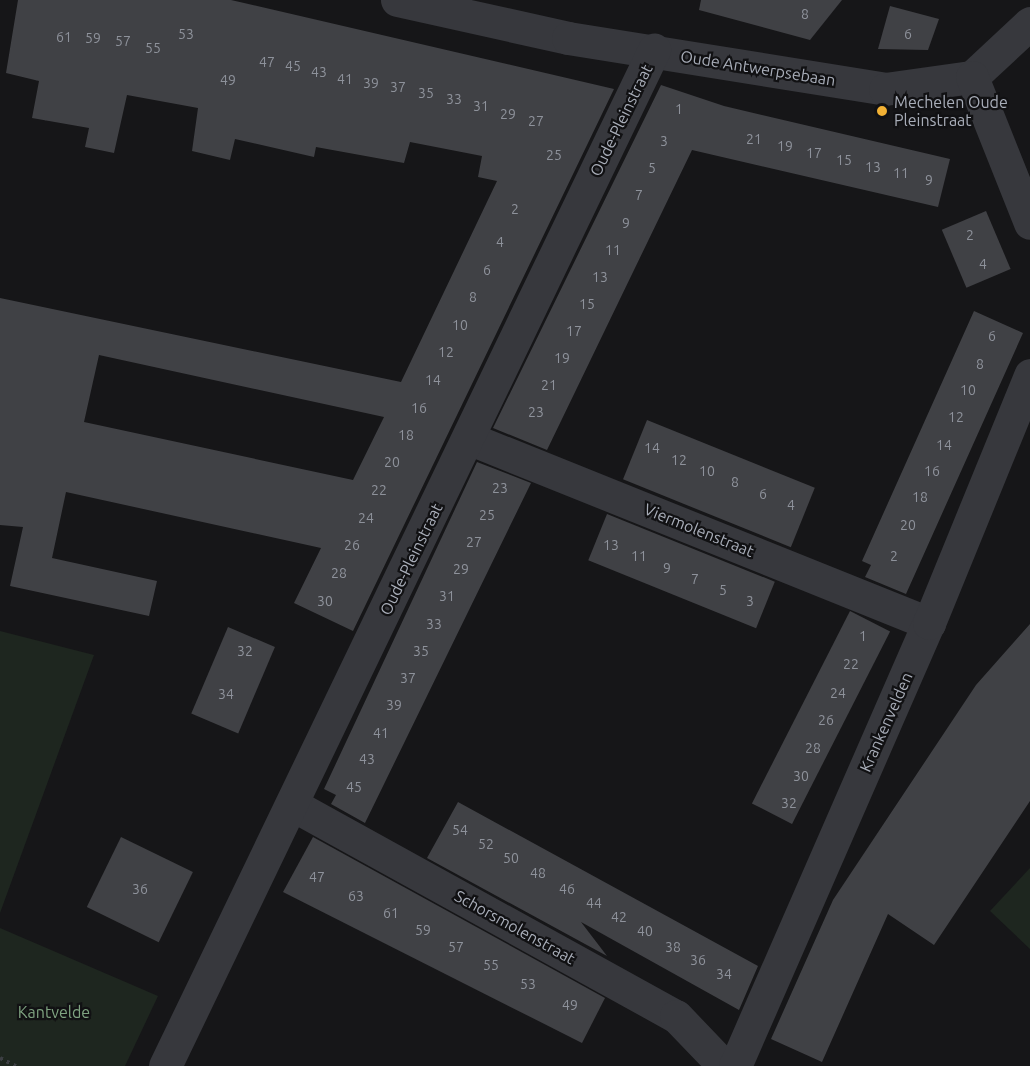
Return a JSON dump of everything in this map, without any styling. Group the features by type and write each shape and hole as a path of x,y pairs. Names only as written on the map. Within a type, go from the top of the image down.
{"street":[{"name":"Oude Antwerpsebaan","path":"397,0 568,38 654,50 885,89 972,76"},
{"path":"1030,23 972,76 1030,223"},
{"name":"Oude-Pleinstraat","path":"165,1066 293,805 654,50"},
{"name":"Krankenvelden","path":"735,1066 929,623 1030,375"},
{"name":"Viermolenstraat","path":"468,438 929,623"},
{"name":"Schorsmolenstraat","path":"293,805 676,1016 724,1066"}],"path":[{"path":"0,1058 16,1066"}],"green space":[{"path":"0,631 94,655 0,913"},
{"path":"1030,868 1030,949 990,911"},
{"name":"Kantvelde","path":"0,928 158,996 125,1066 0,1066"}],"building":[{"path":"18,0 231,0 614,89 353,631 294,603 321,548 66,492 52,558 157,581 149,616 10,586 23,527 0,525 0,298 401,382 497,181 478,177 482,156 410,142 404,163 316,147 314,157 235,139 230,160 192,151 198,108 127,95 114,153 85,147 89,128 32,118 39,81 6,73","holes":["99,355 384,417 353,480 84,422"]},
{"path":"701,0 842,0 810,40 699,10"},
{"path":"890,6 939,19 928,50 878,49"},
{"path":"661,85 724,106 950,159 938,207 692,150 547,450 493,428"},
{"path":"986,211 1011,269 966,288 942,230"},
{"path":"974,311 1023,333 906,594 865,577 871,565 862,561"},
{"path":"647,420 815,488 791,547 623,479"},
{"path":"477,462 531,483 365,823 331,804 336,795 324,789"},
{"path":"607,514 775,582 756,628 588,560"},
{"path":"850,611 890,631 792,824 752,803"},
{"path":"1030,624 1030,801 934,945 888,914 822,1062 771,1039 833,900 976,685"},
{"path":"228,627 275,647 238,733 191,714"},
{"path":"458,802 758,966 739,1010 581,922 607,956 427,858"},
{"path":"121,837 193,872 159,942 87,907"},
{"path":"313,837 605,998 582,1043 283,892"}],"place":[{"name":"Mechelen Oude Pleinstraat","path":"882,111"}]}
